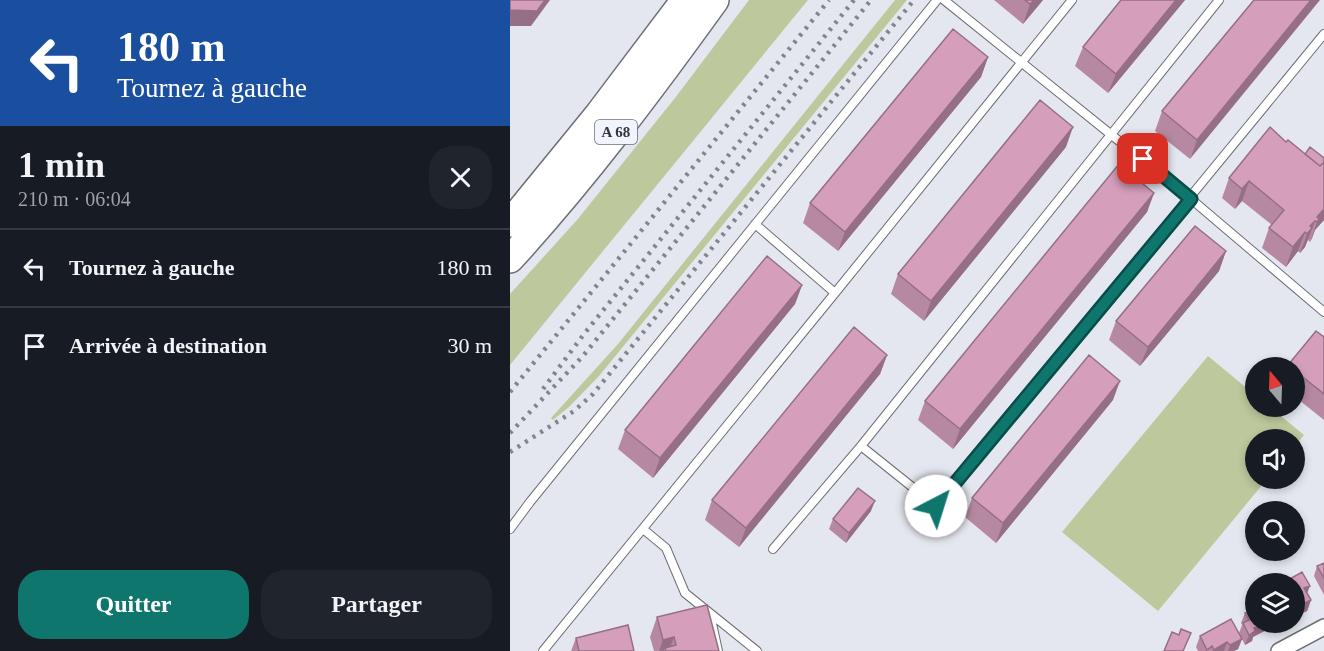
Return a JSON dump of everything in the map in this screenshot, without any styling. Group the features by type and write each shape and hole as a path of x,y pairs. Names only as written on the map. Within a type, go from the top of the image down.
{"highway":[{"name":"A 68","path":"510,223 599,114 685,0"},
{"name":"A 68","path":"510,259 551,214 715,0"}],"street":[{"path":"1279,651 1324,627"}],"lane":[{"path":"510,529 937,0"},
{"path":"944,0 1191,199 1324,312"},
{"path":"543,651 1072,0"},
{"path":"773,549 861,446 1218,0"},
{"path":"861,446 936,506 1191,199 1324,34"},
{"path":"755,224 835,293"},
{"path":"642,530 666,548 686,593 757,651"},
{"path":"710,614 718,651"}],"green space":[{"path":"749,0 808,0 510,365 510,294 577,220 675,98"},
{"path":"895,0 907,0 599,376 553,420 551,418 618,344"},
{"path":"1208,356 1245,387 1245,417 1282,417 1297,429 1245,429 1245,489 1259,489 1249,501 1245,501 1245,506 1158,611 1062,532"}],"building":[{"path":"510,0 545,0 537,11 510,10"},
{"path":"1121,0 1176,0 1116,74 1083,47"},
{"path":"1254,0 1311,0 1197,140 1162,111"},
{"path":"953,29 988,57 845,232 810,203"},
{"path":"1040,100 1073,127 931,301 898,274"},
{"path":"1270,127 1286,142 1288,140 1320,166 1324,162 1324,209 1317,217 1319,219 1317,222 1315,221 1310,226 1312,228 1307,234 1305,232 1293,247 1269,228 1284,210 1249,181 1242,189 1229,178"},
{"path":"1310,147 1324,158 1320,166 1305,154"},
{"path":"1119,164 1154,193 960,429 925,401"},
{"path":"1195,226 1226,251 1148,347 1116,321"},
{"path":"767,256 802,285 660,458 625,430"},
{"path":"854,327 887,355 746,528 712,500"},
{"path":"1316,331 1324,337 1324,394 1305,379 1305,357 1295,357"},
{"path":"1089,355 1120,381 1003,523 972,498"},
{"path":"858,488 875,501 849,533 833,519"},
{"path":"1324,563 1324,578 1317,566"},
{"path":"1305,577 1310,586 1305,588"},
{"path":"1305,590 1311,600 1305,603"},
{"path":"707,605 719,651 666,651 665,648 676,645 674,637 663,640 657,617"},
{"path":"1231,619 1242,639 1230,645 1227,642 1214,650 1212,646 1207,650 1200,636"},
{"path":"628,625 634,651 579,651 576,638"},
{"path":"1181,629 1191,633 1183,651 1164,651 1172,632 1179,635"}],"railway":[{"path":"510,392 829,0"},
{"path":"543,389 584,334 854,0"},
{"path":"510,433 583,356 871,0"},
{"path":"510,452 574,411 593,394 914,0"}],"route":[{"path":"936,506 1191,199 1143,159"}]}
